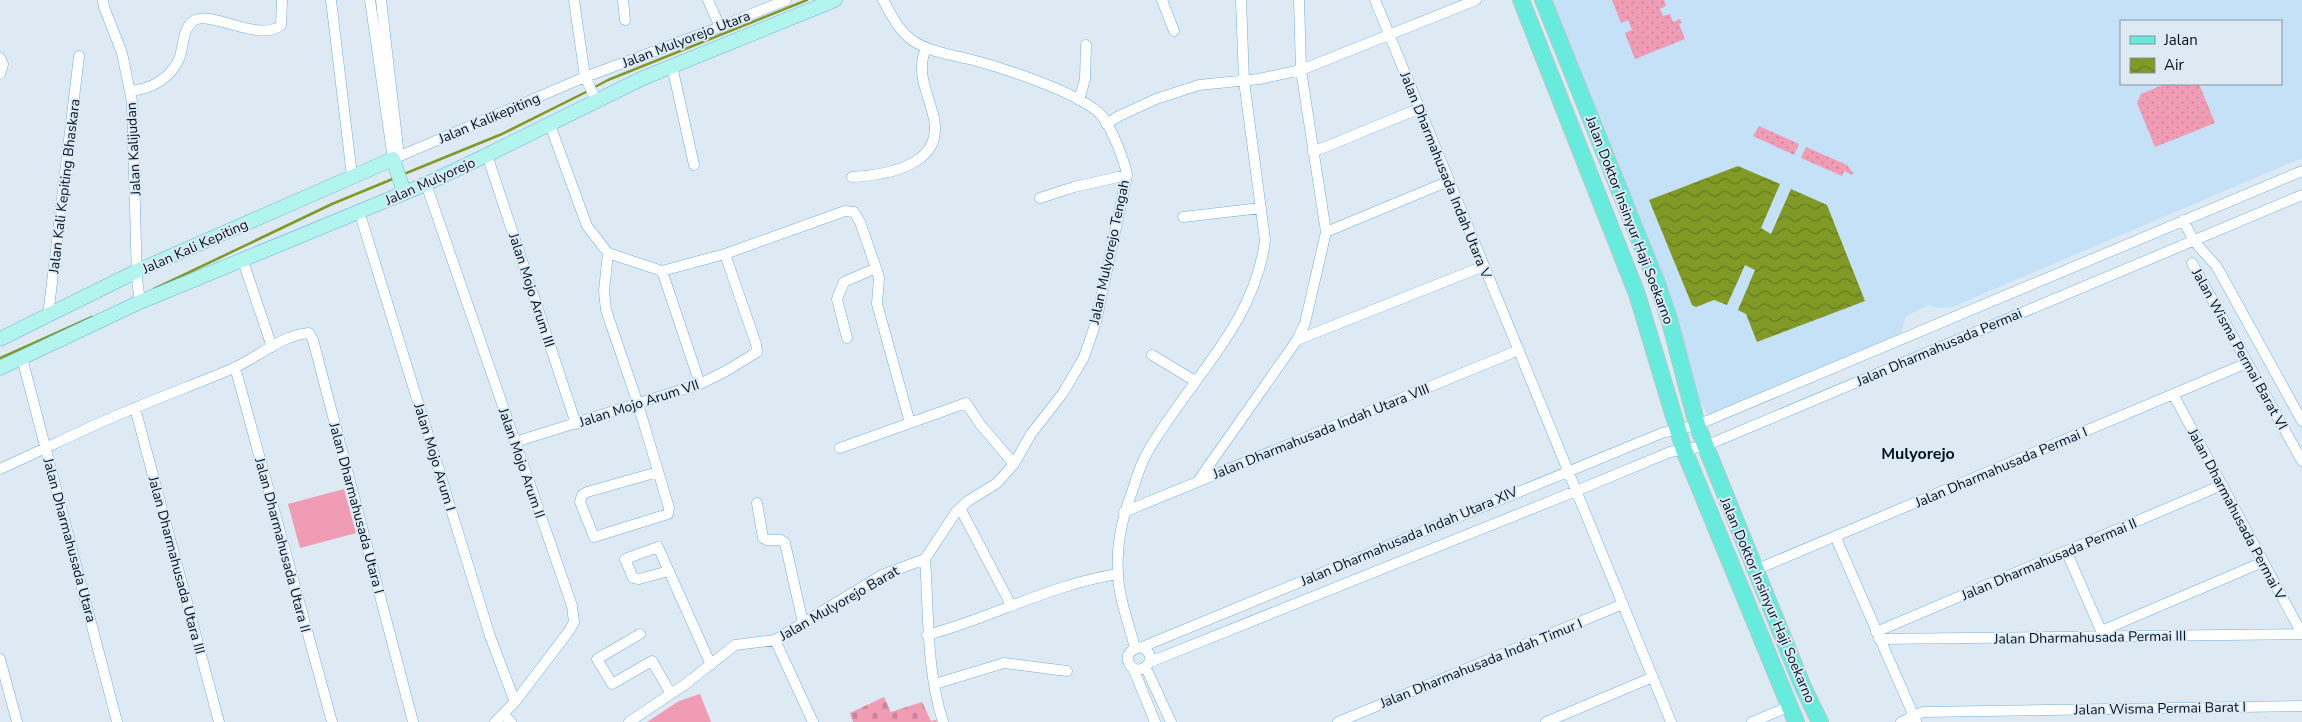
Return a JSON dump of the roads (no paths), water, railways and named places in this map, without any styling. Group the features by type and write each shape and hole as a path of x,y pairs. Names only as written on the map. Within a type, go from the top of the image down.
{"main road":[{"name":"Jalan Mulyorejo","path":"0,368 140,300 244,261 359,211 402,186 426,184 551,129 594,97 672,66 719,35 818,3 835,0"},
{"name":"Jalan Doktor Insinyur Haji Soekarno","path":"1520,0 1637,294 1684,450 1789,708"},
{"name":"Jalan Doktor Insinyur Haji Soekarno","path":"1542,0 1658,286 1670,322 1697,425 1705,446 1803,687 1820,722"},
{"name":"Jalan Kali Kepiting","path":"0,339 352,176 396,160"},
{"path":"396,160 402,186"},
{"path":"1789,708 1791,688 1803,687"}],"street":[{"name":"Jalan Kalijudan","path":"103,0 122,53 132,102 137,275 140,300"},
{"path":"130,91 161,82 171,72 180,58 188,27 195,20 212,18 229,26 252,30 272,29 281,25 282,0"},
{"path":"330,0 352,176"},
{"path":"370,0 396,160"},
{"path":"381,0 396,160"},
{"path":"574,0 586,79 594,97"},
{"path":"623,0 625,20"},
{"path":"708,0 719,35"},
{"name":"Jalan Mulyorejo Utara","path":"586,79 719,35 786,0"},
{"name":"Jalan Mulyorejo Tengah","path":"883,0 900,30 906,36 926,48 977,61 1060,89 1102,116 1125,165 1127,175 1096,322 1084,357 1063,394 1031,434 1014,464 997,483 968,500 960,508 940,532 925,559"},
{"path":"1162,0 1174,31"},
{"path":"1138,648 1118,574 1119,540 1124,512 1146,455 1195,381 1238,322 1248,303 1264,253 1265,240 1244,81 1241,0"},
{"path":"1198,481 1297,340 1305,323 1326,232 1301,70 1299,0"},
{"name":"Jalan Dharmahusada Indah Utara V","path":"1375,0 1418,109 1671,722"},
{"path":"1106,124 1134,108 1179,90 1217,82 1244,81 1301,70 1476,0"},
{"path":"1079,100 1085,79 1086,45"},
{"path":"852,177 903,169 918,161 929,149 935,134 934,121 921,75 922,60 926,48"},
{"name":"Jalan Kali Kepiting Bhaskara","path":"48,316 79,56"},
{"path":"0,58 3,64 0,74"},
{"path":"672,66 694,165"},
{"name":"Jalan Kalikepiting","path":"396,160 586,79"},
{"path":"1313,152 1418,109"},
{"path":"551,129 588,226 608,253 662,271 726,254 844,212 854,212 860,222 879,278 877,304 910,423"},
{"name":"Jalan Mojo Arum III","path":"488,156 576,424"},
{"name":"Jalan Dharmahusada Permai","path":"1678,429 1697,425 1923,332 2302,171"},
{"path":"1040,198 1074,186 1127,175"},
{"path":"1326,232 1449,181"},
{"name":"Jalan Mojo Arum II","path":"426,184 572,606 574,622 569,631 515,702 495,722"},
{"name":"Jalan Dharmahusada Permai","path":"1684,450 1705,446 2302,195"},
{"path":"1183,216 1261,208"},
{"name":"Jalan Mojo Arum I","path":"359,211 490,636 515,702"},
{"path":"2183,220 2194,241 2216,267 2302,420"},
{"path":"608,253 604,290 606,310 638,404 669,508 668,514 594,538 580,502 582,495 658,472"},
{"name":"Jalan Mojo Arum VII","path":"515,442 700,384 757,352 726,254"},
{"path":"244,261 272,346"},
{"name":"Jalan Wisma Permai Barat VI","path":"2192,262 2302,461"},
{"path":"1297,340 1484,266"},
{"path":"848,338 837,299 844,282 876,268"},
{"path":"662,271 700,384"},
{"name":"Jalan Dharmahusada Utara I","path":"0,469 135,408 183,390 235,367 272,346 302,333 309,333 314,340 413,722"},
{"name":"Jalan Dharmahusada Indah Utara VIII","path":"1124,512 1518,350"},
{"path":"1152,355 1195,381"},
{"name":"Jalan Dharmahusada Utara","path":"22,358 117,722"},
{"name":"Jalan Dharmahusada Permai I","path":"1755,570 2247,363"},
{"name":"Jalan Dharmahusada Utara II","path":"235,367 332,722"},
{"name":"Jalan Dharmahusada Permai V","path":"2173,394 2302,634"},
{"path":"840,448 966,403 980,424 1014,464"},
{"name":"Jalan Dharmahusada Utara III","path":"135,408 219,722"},
{"name":"Jalan Dharmahusada Indah Utara XIV","path":"1138,648 1567,471 1662,433 1678,429"},
{"name":"Jalan Dharmahusada Indah Utara XIV","path":"1148,665 1670,452 1684,450"},
{"name":"Jalan Dharmahusada Permai II","path":"1877,635 2066,551 2222,486"},
{"path":"757,503 763,538 767,540 781,540 785,543 803,623"},
{"path":"960,508 1011,605"},
{"path":"1835,536 1915,719"},
{"path":"2066,551 2102,634 2263,562"},
{"path":"925,559 927,635 936,701 942,722"},
{"name":"Jalan Mulyorejo Barat","path":"629,722 711,666 735,645 775,640 882,575 925,559"},
{"path":"669,570 711,666"},
{"path":"927,635 977,620 1048,591 1095,578 1118,574"},
{"name":"Jalan Dharmahusada Indah Timur I","path":"1338,722 1623,604"},
{"path":"640,634 597,659 612,684 652,661 671,694"},
{"name":"Jalan Dharmahusada Permai III","path":"1877,635 2302,634"},
{"path":"775,640 813,722"},
{"path":"1155,722 1133,668 1129,664 1130,652 1138,648 1147,650 1150,656 1148,665 1171,722"},
{"path":"0,659 17,722"},
{"path":"935,684 1004,663 1067,671"},
{"path":"1133,668 1140,670 1148,665"},
{"path":"1546,722 1652,677"},
{"name":"Jalan Wisma Permai Barat I","path":"1901,722 1915,719 1923,712 2302,706"},
{"path":"1752,722 1789,708"},
{"path":"503,714 511,722"}],"water":[{"path":"1738,166 1780,184 1761,228 1771,234 1791,189 1827,205 1865,301 1757,342 1746,314 1738,310 1755,270 1745,265 1727,305 1714,300 1696,307 1692,305 1649,200"}],"waterway":[{"path":"593,88 608,80 807,0"},
{"path":"404,174 502,134 588,91"},
{"path":"154,289 332,204 395,178"},
{"path":"0,358 92,317"}],"district":[{"name":"Mulyorejo","path":"1918,453"}]}
